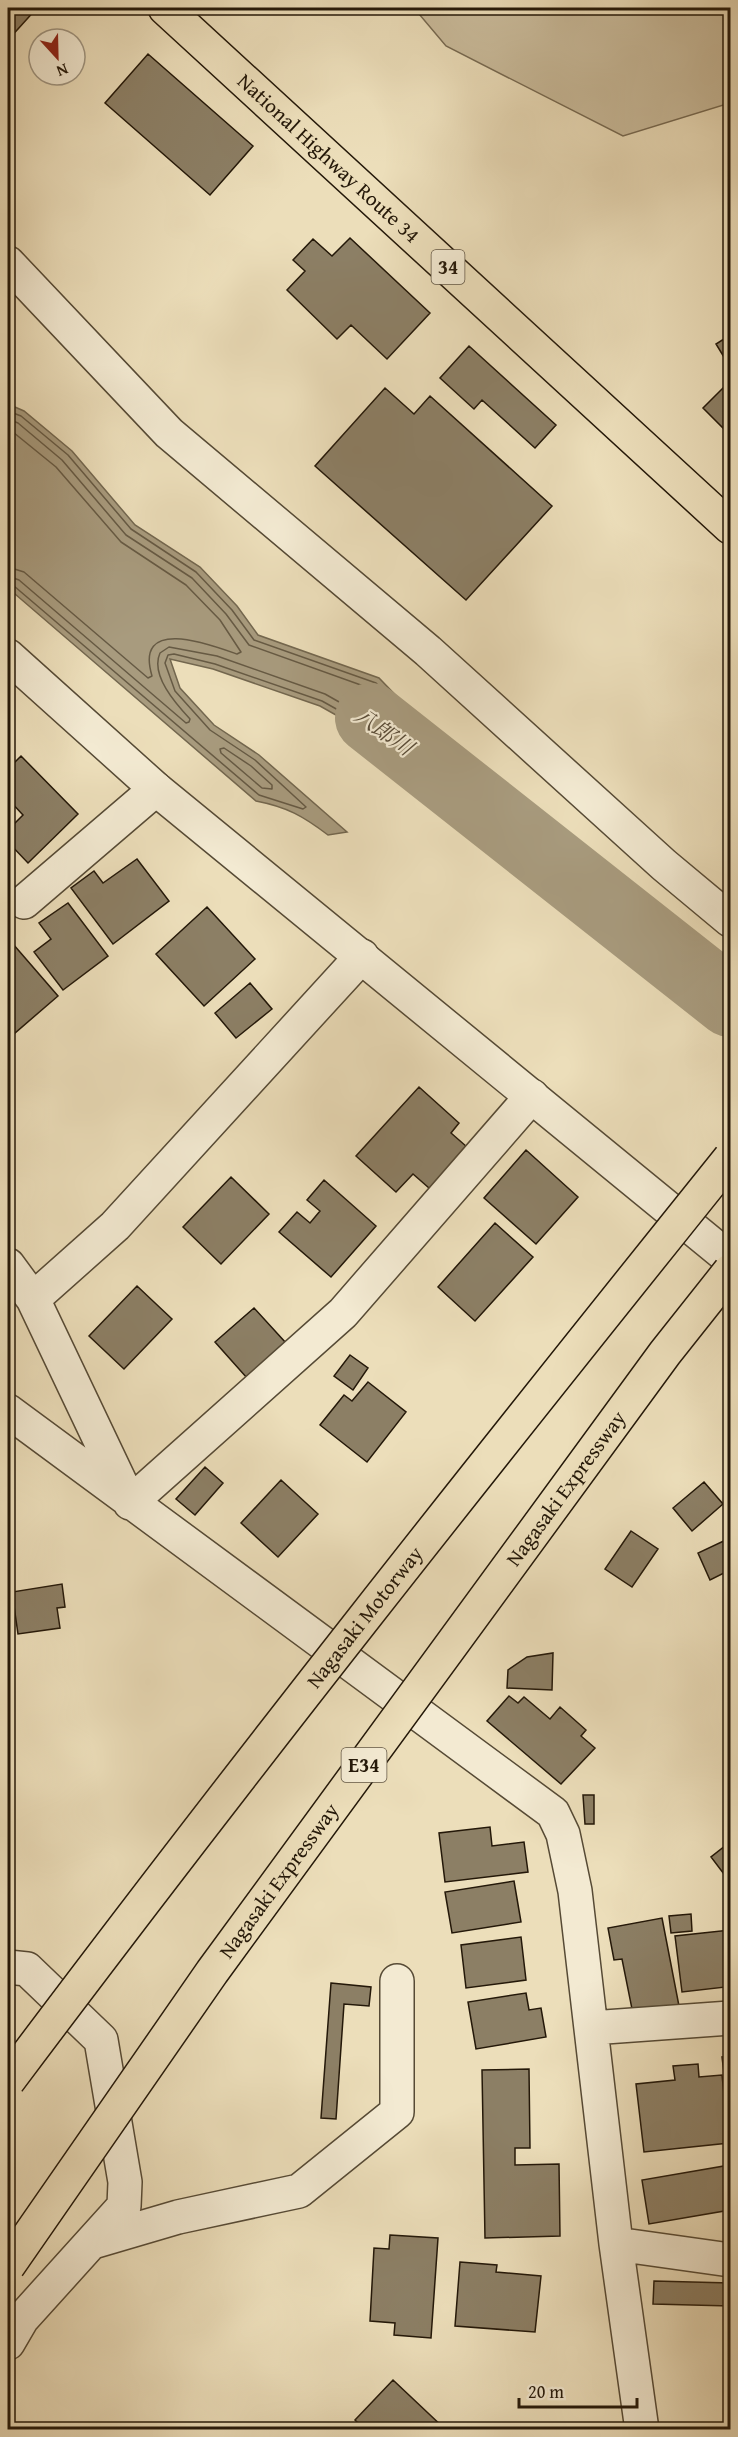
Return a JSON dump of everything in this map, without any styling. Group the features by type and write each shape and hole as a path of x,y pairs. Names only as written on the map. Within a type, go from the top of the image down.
{"highway":[{"name":"National Highway Route 34","path":"165,8 730,527"},
{"name":"Nagasaki Motorway","path":"8,2081 170,1865 516,1424 730,1158"},
{"name":"Nagasaki Expressway","path":"8,2266 212,1972 658,1363 730,1271"}],"street":[{"path":"8,263 169,433 428,651 664,865 730,920"},
{"path":"8,656 156,789 730,1259"},
{"path":"13,902 156,789"},
{"path":"33,1299 115,1226 362,956"},
{"path":"130,1503 343,1312 532,1096"},
{"path":"8,1264 33,1299 130,1503"},
{"path":"8,1411 553,1813 563,1834 575,1892 616,2244 642,2430"},
{"path":"8,1967 27,1969 101,2040 125,2182 124,2206 22,2319 8,2343"},
{"path":"93,2241 178,2217 298,2191 397,2112 397,1981"},
{"path":"591,2028 730,2018"},
{"path":"616,2244 730,2260"}],"shaded area":[{"path":"414,8 730,8 730,103 623,136 446,46"}],"water":[{"path":"8,404 24,411 72,451 135,525 200,567 237,606 258,635 379,678 508,812 320,706 213,669 170,659 180,688 214,725 259,755 347,832 328,835 294,813 256,801 8,588"}],"building":[{"path":"8,8 37,8 8,40"},
{"path":"148,54 253,146 210,195 105,103"},
{"path":"350,238 430,313 387,359 351,325 337,339 287,290 305,271 293,260 313,239 332,256"},
{"path":"730,335 730,367 716,344"},
{"path":"469,346 556,425 535,448 482,400 474,409 440,378"},
{"path":"730,381 730,428 727,432 703,408"},
{"path":"385,388 414,414 430,396 552,506 466,600 315,466"},
{"path":"21,756 78,814 28,863 8,842 8,830 23,815 8,799 8,769"},
{"path":"137,859 169,901 113,944 71,888 94,871 103,883"},
{"path":"68,903 108,956 63,990 34,952 51,939 39,923"},
{"path":"207,907 255,959 204,1006 156,954"},
{"path":"13,944 58,996 8,1039 8,949"},
{"path":"250,983 272,1009 236,1038 215,1013"},
{"path":"419,1087 459,1123 451,1133 475,1154 437,1195 413,1174 396,1192 356,1156"},
{"path":"526,1150 578,1197 536,1244 484,1198"},
{"path":"231,1177 269,1214 221,1264 183,1227"},
{"path":"324,1180 376,1226 331,1277 279,1232 297,1212 310,1223 320,1211 307,1200"},
{"path":"495,1223 533,1257 475,1321 438,1287"},
{"path":"137,1286 172,1319 124,1369 89,1336"},
{"path":"254,1308 286,1343 247,1378 215,1342"},
{"path":"350,1355 368,1368 353,1390 334,1376"},
{"path":"368,1382 406,1412 367,1462 320,1425 344,1395 352,1401"},
{"path":"205,1467 223,1483 195,1515 176,1499"},
{"path":"281,1480 318,1514 278,1557 241,1523"},
{"path":"704,1482 723,1504 692,1531 673,1508"},
{"path":"631,1531 658,1549 632,1587 605,1569"},
{"path":"730,1538 730,1570 710,1580 698,1553"},
{"path":"62,1584 65,1607 57,1608 60,1628 18,1634 12,1592"},
{"path":"553,1653 552,1690 507,1688 508,1670 527,1657"},
{"path":"509,1696 518,1703 524,1697 550,1719 560,1707 586,1730 581,1736 595,1748 561,1784 487,1721"},
{"path":"583,1795 594,1795 594,1824 585,1824"},
{"path":"490,1827 492,1846 524,1842 528,1872 445,1882 439,1833"},
{"path":"730,1842 730,1882 711,1857"},
{"path":"514,1881 521,1922 452,1933 445,1892"},
{"path":"691,1914 692,1931 671,1933 669,1916"},
{"path":"662,1918 679,2006 633,2014 622,1959 614,1960 608,1928"},
{"path":"730,1930 730,1998 727,1998 725,1987 682,1992 675,1936"},
{"path":"521,1937 526,1980 466,1988 461,1945"},
{"path":"331,1983 371,1987 369,2006 344,2004 336,2119 321,2118"},
{"path":"526,1993 529,2010 541,2008 546,2037 476,2049 468,2002"},
{"path":"730,2056 730,2122 722,2057"},
{"path":"698,2064 699,2077 722,2075 729,2143 644,2152 636,2084 675,2080 673,2066"},
{"path":"529,2069 530,2148 515,2148 515,2165 559,2164 560,2236 485,2238 482,2070"},
{"path":"730,2165 730,2210 649,2224 642,2180"},
{"path":"390,2235 438,2238 431,2338 394,2335 395,2323 370,2321 374,2248 389,2249"},
{"path":"460,2262 497,2265 496,2272 541,2276 535,2332 455,2326"},
{"path":"654,2281 730,2283 730,2306 653,2304"},
{"path":"393,2380 446,2430 356,2430 360,2425 355,2420"}],"waterway":[{"name":"八郎川","path":"370,718 730,1002"}]}
